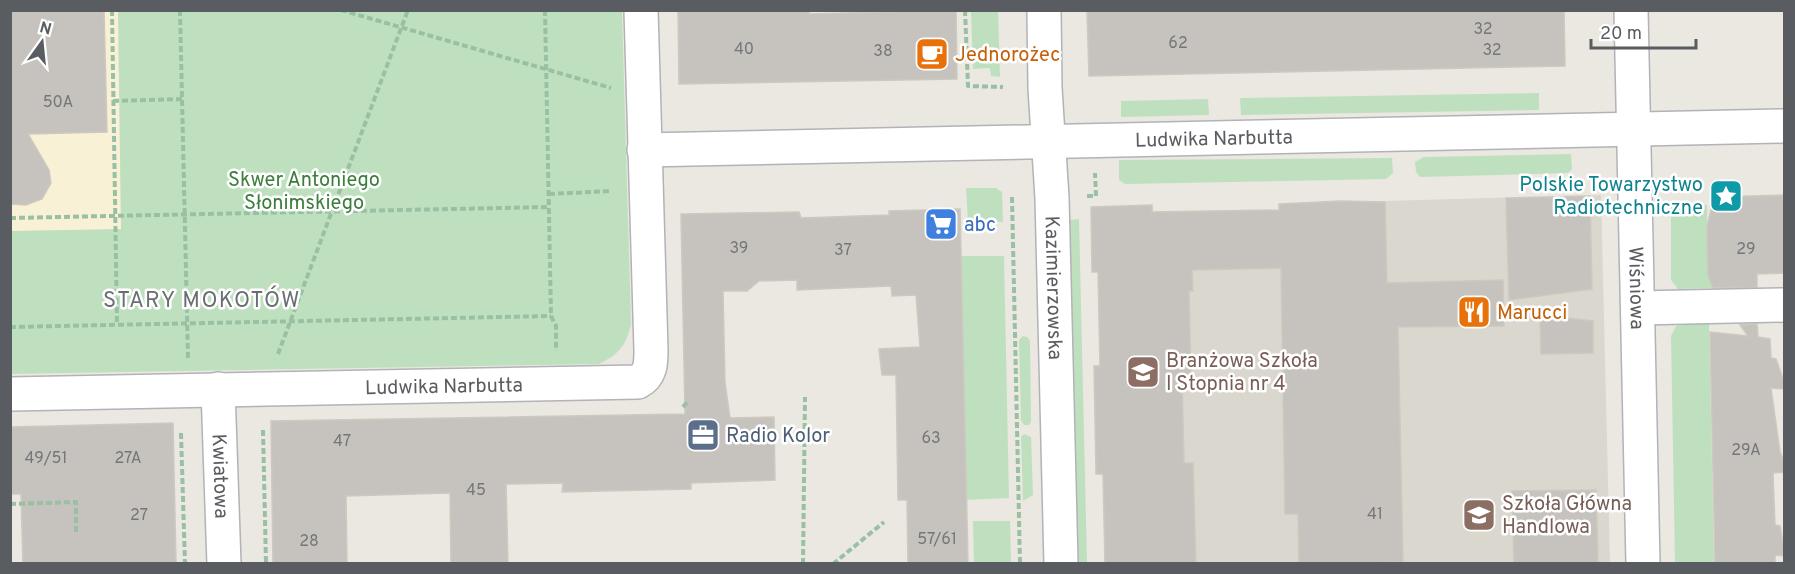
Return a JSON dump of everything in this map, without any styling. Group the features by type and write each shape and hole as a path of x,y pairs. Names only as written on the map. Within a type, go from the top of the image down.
{"street":[{"name":"Ludwika Narbutta","path":"10,394 638,382 645,378 649,371 651,350 641,10"},
{"name":"Kazimierzowska","path":"1044,10 1052,198 1061,564"},
{"name":"Wiśniowa","path":"1631,10 1643,564"},
{"name":"Ludwika Narbutta","path":"644,150 1785,126"},
{"path":"1638,308 1785,305"},
{"name":"Kwiatowa","path":"218,389 224,564"}],"path":[{"path":"112,10 117,325"},
{"path":"180,10 189,359"},
{"path":"340,10 613,89"},
{"path":"275,362 408,10"},
{"path":"544,10 551,316 556,326 556,355"},
{"path":"965,10 968,86 1003,87"},
{"path":"106,70 112,70"},
{"path":"113,101 182,99"},
{"path":"549,194 616,191"},
{"path":"1012,197 1020,564"},
{"path":"10,218 549,207"},
{"path":"10,327 551,316"},
{"path":"803,564 805,397"},
{"path":"683,407 688,401"},
{"path":"263,430 266,564"},
{"path":"181,433 185,564"},
{"path":"10,504 76,502 76,531"},
{"path":"833,564 884,522"}],"shaded area":[{"path":"10,11 118,11 121,230 11,231"},
{"path":"1601,195 1610,563 1105,563 1103,474 1096,474 1094,366 1100,366 1098,272 1092,272 1091,207 1152,205 1153,212 1279,210 1279,204"}],"green space":[{"name":"Skwer Antoniego Słonimskiego","path":"118,11 622,11 631,324 624,344 612,357 599,364 11,374 11,231 121,229"},
{"path":"971,11 998,11 1000,77 991,76 990,68 973,69"},
{"path":"1539,93 1539,110 1241,115 1240,98"},
{"path":"1208,99 1209,115 1121,117 1121,101"},
{"path":"1571,154 1572,169 1568,173 1420,177 1416,172 1415,162 1424,157"},
{"path":"1392,158 1393,173 1386,179 1125,184 1119,180 1119,160"},
{"path":"966,188 996,188 1002,192 1003,222 968,221"},
{"path":"1671,205 1707,205 1708,274 1714,288 1678,289 1671,280"},
{"path":"1079,219 1087,563 1078,563 1069,220"},
{"path":"961,256 1004,256 1009,498 966,500"},
{"path":"1709,324 1714,563 1675,563 1671,336 1676,326"},
{"path":"1023,336 1030,341 1031,422 1029,425 1024,425 1021,420 1019,340"},
{"path":"1024,434 1031,437 1033,495 1023,501 1021,437"},
{"path":"973,521 1010,521 1011,563 974,563"}],"building":[{"path":"10,10 104,10 107,132 28,134 49,170 51,183 42,199 26,205 10,204"},
{"path":"678,10 809,10 809,14 956,10 957,79 679,84"},
{"path":"1087,10 1564,10 1565,66 1089,76"},
{"path":"1785,195 1785,273 1757,274 1757,287 1713,288 1708,275 1707,227 1714,197"},
{"path":"1590,196 1592,289 1509,300 1506,198"},
{"path":"1341,201 1385,202 1387,283 1503,280 1504,326 1398,327 1403,562 1299,564 1298,514 1285,514 1281,268 1192,270 1193,291 1189,291 1191,377 1182,377 1184,463 1193,463 1196,564 1105,564 1103,474 1096,474 1094,366 1100,366 1098,272 1092,272 1091,207 1152,205 1152,212 1279,210 1279,204"},
{"path":"960,209 968,564 908,564 907,500 898,500 896,375 882,375 879,349 920,347 916,295 892,296 891,286 797,290 797,280 759,281 747,291 723,291 725,382 730,418 774,417 775,480 691,483 691,489 562,492 563,483 506,484 508,564 451,564 450,493 346,496 347,564 273,564 271,421 685,414 681,214 799,212 801,218 889,215 889,211"},
{"path":"1540,315 1593,321 1593,353 1541,354"},
{"path":"1757,324 1758,337 1770,339 1771,358 1776,359 1785,385 1785,389 1771,388 1780,452 1785,464 1785,472 1773,473 1775,525 1780,526 1785,556 1775,555 1775,564 1715,564 1710,332 1748,336 1740,325"},
{"path":"173,423 176,564 23,564 21,494 10,494 10,427"},
{"path":"1596,490 1598,564 1514,564 1512,491"}],"place":[{"name":"Jednorożec","path":"932,54"},
{"name":"Polskie Towarzystwo Radiotechniczne","path":"1726,196"},
{"name":"abc","path":"941,224"},
{"name":"Marucci","path":"1474,312"},
{"name":"Branżowa Szkoła I Stopnia nr 4","path":"1143,372"},
{"name":"Radio Kolor","path":"703,435"},
{"name":"Szkoła Główna Handlowa","path":"1479,515"}],"district":[{"name":"STARY MOKOTÓW","path":"202,299"}]}
